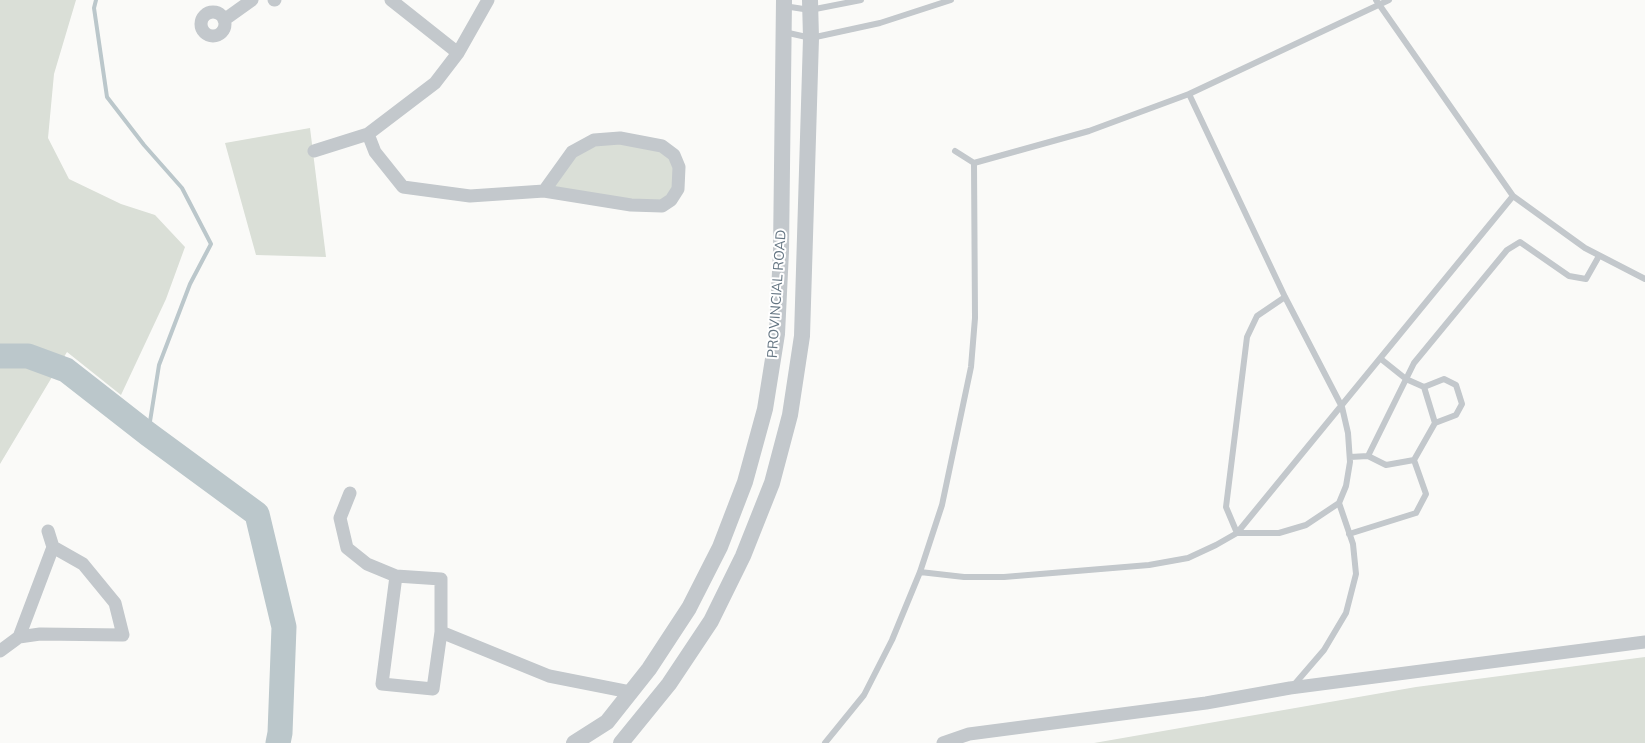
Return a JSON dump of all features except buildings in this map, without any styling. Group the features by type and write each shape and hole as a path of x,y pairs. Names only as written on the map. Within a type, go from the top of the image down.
{"street":[{"path":"224,20 252,0"},
{"path":"391,0 458,53"},
{"path":"314,151 368,134 435,83 458,53 488,0"},
{"name":"PROVINCIAL ROAD","path":"574,743 607,722 649,669 689,608 720,547 745,482 752,459 765,409 777,334 781,251 784,3"},
{"name":"PROVINCIAL ROAD","path":"621,743 670,684 711,622 743,556 772,483 777,465 790,414 802,336 811,38 810,5"},
{"path":"368,134 375,152 403,188 470,196 544,191 631,205 662,206 671,200 678,190 679,167 674,155 662,146 620,138 594,140 572,152 544,191"},
{"path":"752,459 777,465"},
{"path":"350,494 340,518 348,548 367,564 396,576 441,579 441,632 432,689 382,684 396,576"},
{"path":"19,637 53,548 48,531"},
{"path":"0,651 19,637 40,634 123,635 115,602 83,564 53,548"},
{"path":"441,632 549,676 630,692"},
{"path":"943,743 969,734 1206,703 1290,688 1645,642"}],"lane":[{"path":"784,3 810,5 861,0"},
{"path":"784,32 811,38 880,23 952,0"},
{"path":"955,151 974,163 1089,131 1189,94 1378,3 1389,0"},
{"path":"1378,3 1513,196 1585,248 1645,279"},
{"path":"1189,94 1285,297 1342,407 1348,433 1350,457 1346,486 1339,503 1306,525 1279,533 1237,533"},
{"path":"825,743 864,695 892,640 920,572 942,505 971,368 975,318 974,163"},
{"path":"920,572 964,577 1004,577 1149,565 1188,558 1237,533 1342,407 1513,196"},
{"path":"1368,456 1414,363 1508,250 1520,242 1569,276 1586,279 1599,256"},
{"path":"1237,533 1226,507 1247,338 1257,316 1285,297"},
{"path":"1349,534 1416,513 1426,494 1414,460 1435,423 1456,415 1462,404 1456,385 1444,378 1424,387 1406,379 1381,359"},
{"path":"1424,387 1435,423"},
{"path":"1350,457 1368,456 1386,465 1414,460"},
{"path":"1290,688 1324,650 1346,613 1356,574 1352,544 1339,503"}],"shaded area":[{"path":"0,0 76,0 54,74 48,138 69,179 121,204 155,215 185,247 166,299 121,395 67,352 0,464"},
{"path":"310,128 326,257 256,255 225,143"},
{"path":"620,138 674,155 678,189 662,206 544,191 572,152"},
{"path":"1645,657 1645,743 1094,743 1416,687"}],"waterway":[{"path":"96,0 94,8 107,97 144,145 182,188 211,244 190,284 159,365 148,434"},
{"path":"0,356 28,356 66,370 148,434 257,514 284,627 280,733 278,743"}]}
